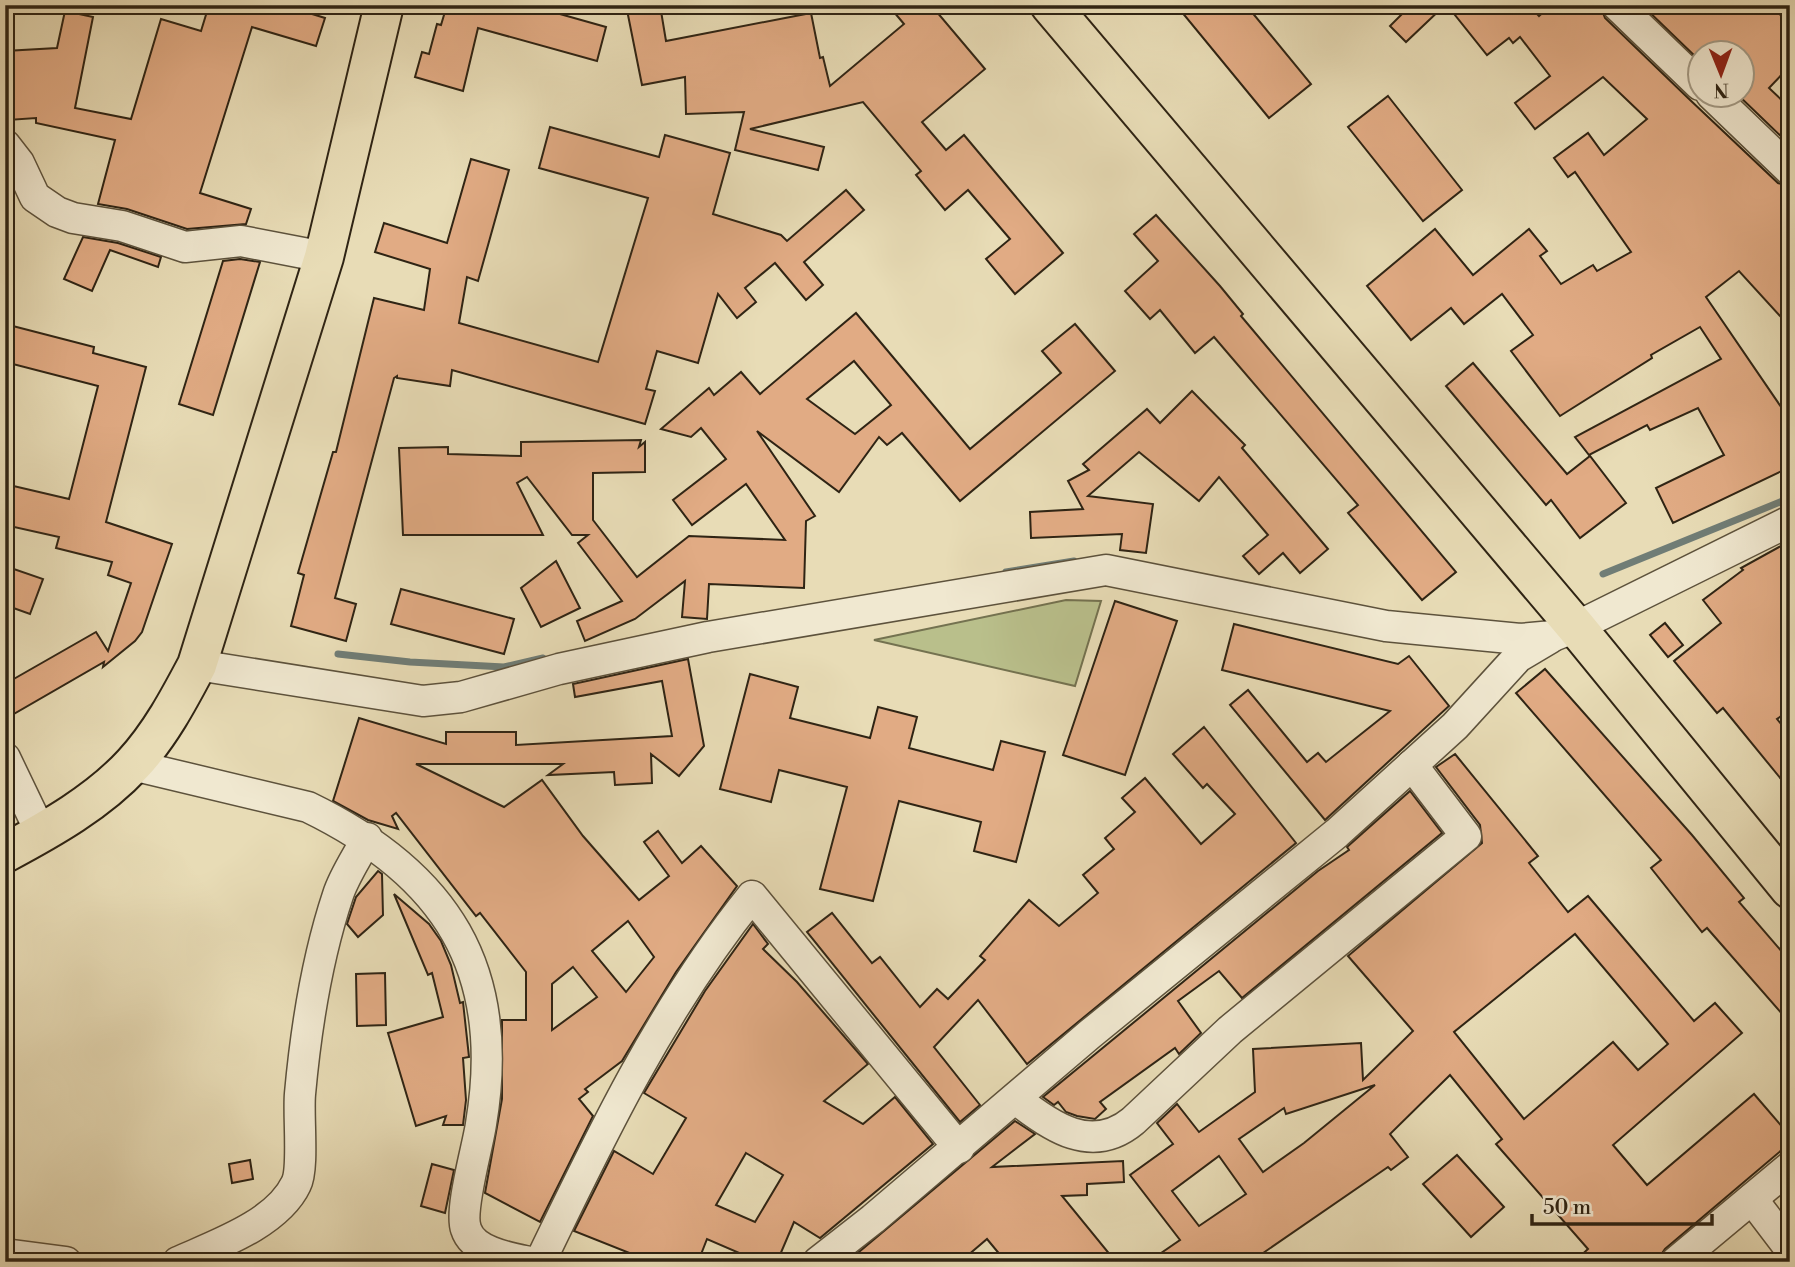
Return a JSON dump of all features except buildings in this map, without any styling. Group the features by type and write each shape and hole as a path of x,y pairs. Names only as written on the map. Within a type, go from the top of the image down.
{"main road":[{"path":"5,853 73,813 132,765 168,718 197,665 324,257 384,5"},
{"path":"1050,5 1565,632 1790,889"}],"street":[{"path":"1617,5 1686,72"},
{"path":"1726,108 1790,170"},
{"path":"5,145 19,163 35,197 73,218 122,226 185,247 241,241 324,257"},
{"path":"818,1262 959,1148 1090,1034 1337,833 1455,726 1518,657 1790,521"},
{"path":"197,665 423,701 461,697 559,669 708,636 1106,570 1386,626 1520,639 1565,632"},
{"path":"5,758 41,833"},
{"path":"132,765 308,807 367,838 398,863 450,920 474,970 485,1011 488,1044 487,1083 466,1205 466,1229 477,1243 497,1254 530,1262"},
{"path":"1016,1098 1038,1116 1084,1137 1120,1131 1133,1121 1230,1030 1466,836 1412,765"},
{"path":"178,1262 255,1224 282,1205 298,1182 299,1100 305,1042 314,995 338,893 367,838"},
{"path":"540,1262 594,1148 691,978 752,896 959,1148"},
{"path":"1676,1262 1790,1167"},
{"path":"1752,1199 1790,1249"},
{"path":"5,1254 66,1262"}],"green space":[{"path":"1066,600 1101,601 1075,686 874,640"}],"waterway":[{"path":"1603,574 1790,498"},
{"path":"1006,572 1074,561"},
{"path":"338,654 410,662 504,667 543,658"}]}
